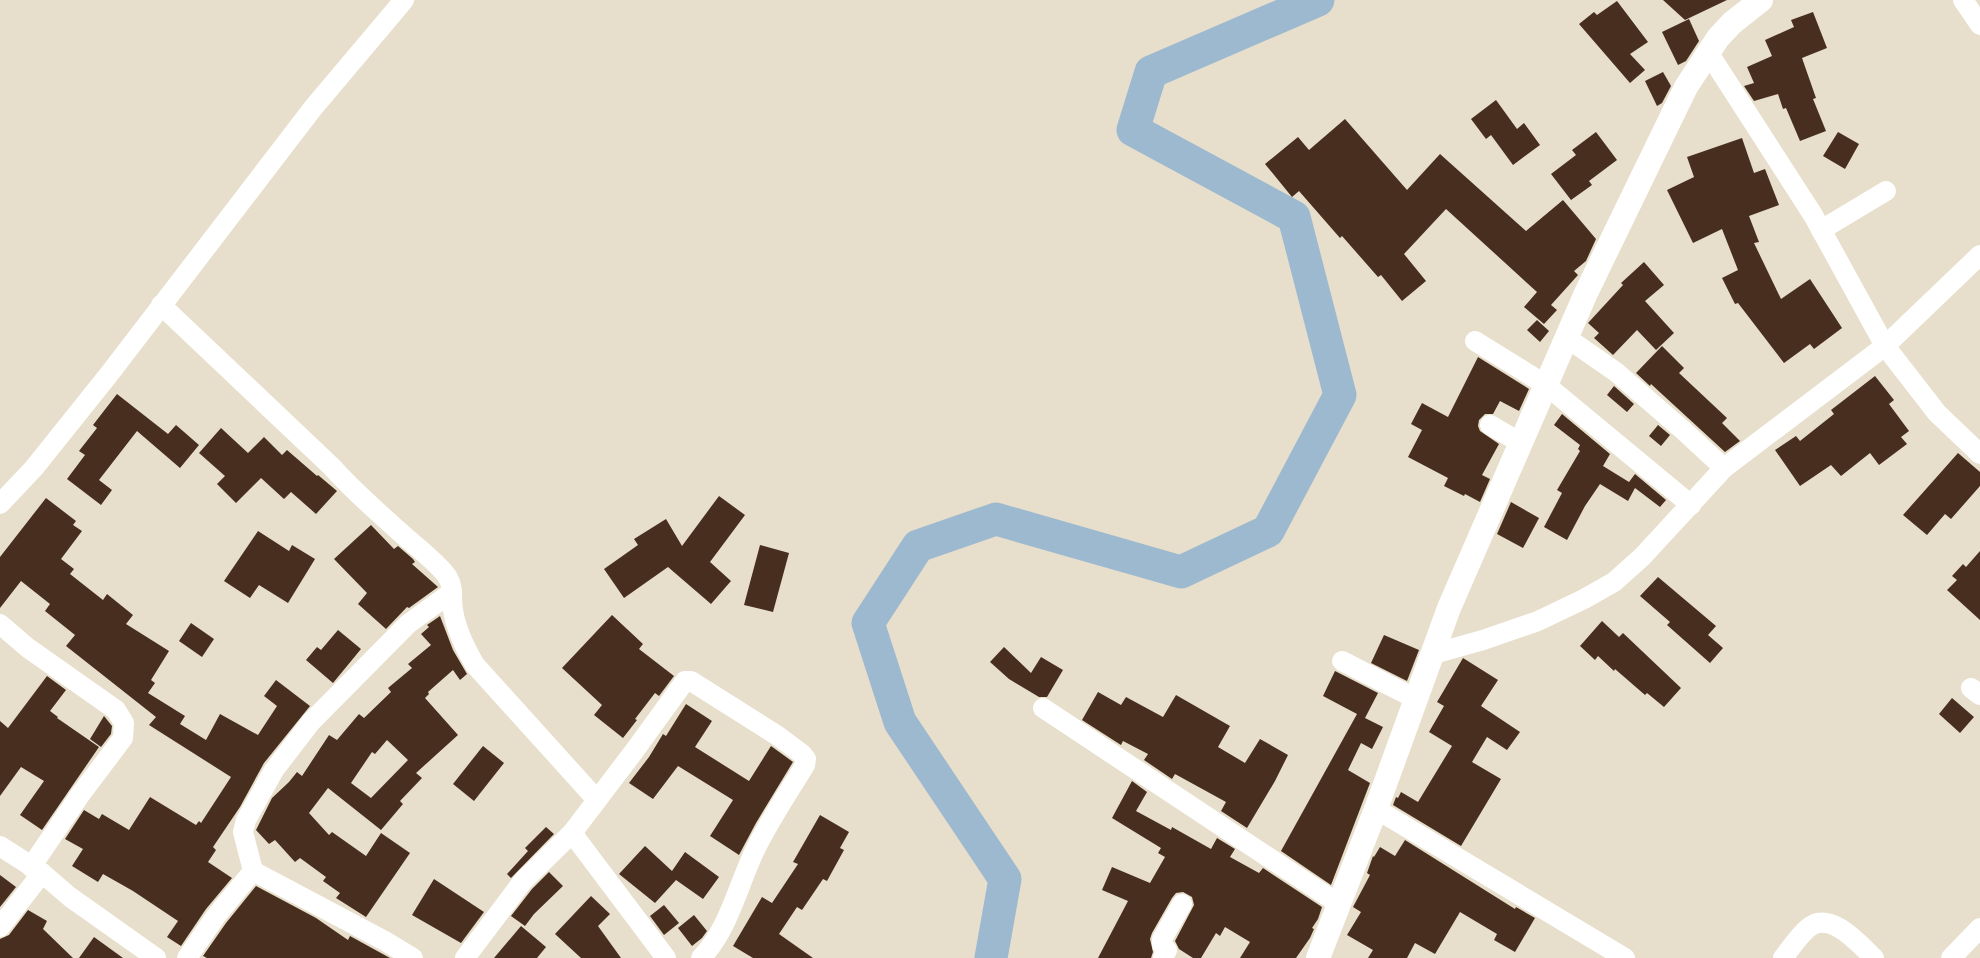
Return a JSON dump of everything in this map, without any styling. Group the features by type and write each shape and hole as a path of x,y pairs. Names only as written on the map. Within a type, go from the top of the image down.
{"street":[{"path":"0,504 34,468 110,373 313,108 404,0"},
{"path":"1318,958 1376,809 1449,608 1586,293 1686,87 1718,38 1732,23 1761,0"},
{"path":"1963,0 1980,25"},
{"path":"1708,52 1821,230 1885,346 1937,413 1980,454"},
{"path":"1821,230 1886,191"},
{"path":"1433,654 1484,640 1538,621 1614,582 1642,557 1724,468 1885,346 1980,255"},
{"path":"161,305 332,467 354,492 448,578 456,623 465,648 475,665 597,800"},
{"path":"1567,338 1616,372 1684,430 1724,468"},
{"path":"1475,342 1546,385 1691,505"},
{"path":"1490,425 1521,443"},
{"path":"413,958 253,871 243,832 246,820 274,770 311,722 408,624 452,592"},
{"path":"0,624 28,648 116,710 124,723 123,738 80,795 0,927"},
{"path":"1342,661 1416,699"},
{"path":"465,958 524,881 572,832 685,681 691,681 778,736 806,759 805,765 756,849 721,929 709,950 701,958"},
{"path":"1043,708 1339,904"},
{"path":"1376,809 1625,958"},
{"path":"572,832 666,958"},
{"path":"0,846 156,958"},
{"path":"187,958 216,916 253,871"},
{"path":"1163,958 1167,950 1162,945 1162,939 1182,904"},
{"path":"1783,958 1809,927 1820,922 1833,924 1844,930 1874,958"},
{"path":"1951,958 1980,928"}],"building":[{"path":"1663,0 1727,0 1685,20"},
{"path":"1617,1 1648,42 1630,54 1645,70 1630,83 1579,24 1594,12 1597,15"},
{"path":"1813,12 1827,48 1802,58 1816,98 1813,99 1826,131 1800,141 1786,108 1783,109 1778,94 1754,101 1744,86 1754,83 1747,67 1772,56 1765,40 1794,27 1791,20"},
{"path":"1689,19 1699,41 1686,61 1678,65 1662,32"},
{"path":"1663,72 1671,86 1662,103 1657,106 1645,81"},
{"path":"1496,100 1517,129 1524,123 1540,145 1513,165 1491,135 1486,139 1471,119"},
{"path":"1345,119 1407,190 1440,154 1526,231 1563,200 1596,239 1586,261 1574,271 1578,275 1551,305 1557,310 1544,324 1524,307 1537,292 1446,209 1404,254 1426,281 1402,301 1381,275 1378,277 1299,191 1292,197 1265,164 1298,137 1309,150"},
{"path":"1596,132 1617,160 1589,181 1592,185 1571,200 1551,174 1576,155 1572,150"},
{"path":"1838,132 1859,144 1845,169 1823,156"},
{"path":"1742,138 1754,173 1765,169 1779,205 1749,216 1759,242 1754,243 1781,299 1810,279 1842,328 1814,349 1810,344 1784,363 1738,303 1735,304 1722,278 1738,270 1722,229 1693,243 1667,190 1694,177 1687,157"},
{"path":"1644,262 1664,285 1645,301 1674,333 1656,350 1637,330 1613,355 1594,338 1599,333 1588,323 1623,285 1621,283"},
{"path":"1537,320 1549,331 1540,342 1527,330"},
{"path":"1662,346 1684,368 1679,373 1727,418 1722,423 1740,441 1725,452 1636,373"},
{"path":"1478,357 1529,389 1519,411 1500,401 1493,414 1485,414 1479,420 1480,431 1499,444 1482,475 1490,479 1480,502 1444,486 1448,478 1408,457 1422,430 1411,424 1422,403 1448,417"},
{"path":"1875,376 1894,400 1889,404 1909,431 1901,437 1907,444 1879,465 1870,453 1841,476 1831,465 1800,486 1775,450 1796,436 1800,441 1834,414 1831,410"},
{"path":"1614,386 1634,404 1627,412 1607,395"},
{"path":"117,394 168,434 176,425 199,445 180,468 137,431 99,480 112,490 101,505 67,479 85,455 79,451 97,428 93,425"},
{"path":"1562,414 1610,454 1603,466 1629,482 1635,474 1666,500 1660,507 1635,488 1628,501 1600,484 1567,540 1544,527 1562,493 1557,490 1580,451 1578,449 1580,445 1554,425"},
{"path":"1658,425 1670,435 1661,446 1649,436"},
{"path":"221,428 248,453 264,437 282,455 287,450 337,491 316,514 291,492 284,499 261,478 236,503 217,484 225,476 199,453"},
{"path":"1958,453 1980,472 1980,486 1951,519 1945,514 1927,535 1903,515"},
{"path":"719,496 745,515 710,562 731,581 711,604 668,567 624,598 604,569 638,545 634,539 666,519 682,546"},
{"path":"46,498 76,521 73,525 82,531 61,559 74,569 70,574 103,600 107,594 133,615 126,624 169,651 151,680 155,683 148,693 185,716 180,724 206,740 220,714 258,735 277,706 264,696 276,680 310,706 264,763 240,807 213,847 216,850 208,862 232,878 206,909 181,946 167,937 178,921 103,874 98,882 72,866 83,849 65,839 84,810 99,819 102,814 129,830 150,797 196,825 199,821 201,823 231,777 149,725 156,717 66,646 75,635 45,611 50,604 21,581 0,608 0,557"},
{"path":"1511,502 1539,518 1523,548 1497,534"},
{"path":"371,525 394,549 398,546 413,559 415,562 412,564 438,587 409,608 407,607 386,629 358,604 367,593 334,559"},
{"path":"258,531 289,551 292,545 315,559 288,603 259,585 250,598 224,581"},
{"path":"760,545 789,553 773,612 744,605"},
{"path":"1980,551 1980,620 1947,590 1957,580 1952,576 1963,564 1966,567"},
{"path":"1658,577 1716,626 1708,635 1723,648 1710,663 1667,625 1670,622 1640,596"},
{"path":"612,615 643,644 639,649 674,676 659,696 655,693 623,738 594,715 602,705 562,668"},
{"path":"440,616 453,650 467,674 460,680 453,670 428,692 425,698 458,735 416,773 422,778 400,801 403,804 381,830 328,788 309,813 329,835 332,832 366,856 381,833 410,853 366,917 336,898 340,893 323,881 326,877 300,858 295,862 275,840 269,844 256,830 272,798 297,772 302,776 329,735 337,740 359,714 364,718 391,692 388,688 412,668 408,664 431,645 421,634 429,627 427,625","holes":["387,740 408,760 371,798 351,783 372,752 375,754"]},
{"path":"1602,621 1619,637 1623,633 1681,688 1664,707 1647,693 1645,695 1598,656 1595,660 1580,646"},
{"path":"191,623 214,639 202,657 179,641"},
{"path":"338,630 361,649 333,683 306,660 317,647 321,650"},
{"path":"1384,635 1419,650 1407,681 1371,663"},
{"path":"1004,647 1031,673 1041,657 1063,670 1047,697 1039,697 1009,679 990,662"},
{"path":"1463,658 1498,680 1481,706 1520,732 1507,750 1487,737 1472,762 1501,779 1461,846 1393,805 1401,792 1418,802 1452,746 1429,732 1444,706 1437,702"},
{"path":"1335,671 1378,693 1365,718 1383,727 1372,749 1361,743 1348,770 1370,783 1331,885 1281,851 1357,714 1323,696"},
{"path":"47,676 66,690 50,711 99,747 42,830 20,815 44,781 21,767 0,796 0,721 8,728"},
{"path":"1098,692 1121,705 1126,697 1163,717 1176,695 1230,726 1218,747 1245,763 1260,739 1288,755 1247,828 1221,811 1226,802 1175,774 1172,779 1144,760 1148,754 1123,741 1121,745 1082,720"},
{"path":"1952,698 1974,717 1960,733 1939,714"},
{"path":"686,704 712,721 695,747 749,781 771,746 793,762 739,855 710,836 733,800 678,766 653,799 629,783 663,734 666,736"},
{"path":"104,716 112,726 111,734 101,747 90,739"},
{"path":"483,746 504,763 474,801 453,784"},
{"path":"1132,781 1147,792 1136,811 1171,830 1172,827 1211,849 1217,838 1235,849 1230,857 1259,873 1263,868 1322,907 1310,938 1296,958 1240,958 1250,942 1225,927 1220,936 1216,933 1201,958 1193,958 1179,949 1175,941 1194,905 1192,897 1183,892 1176,893 1172,898 1152,933 1151,958 1098,958 1128,901 1102,890 1112,867 1150,883 1165,857 1158,853 1161,848 1112,818"},
{"path":"820,815 849,832 840,848 844,850 827,881 823,879 802,910 797,907 779,934 813,958 753,958 733,946 762,897 772,903 798,864 793,862"},
{"path":"546,827 554,834 511,878 507,874 528,851 525,848"},
{"path":"1405,840 1515,909 1516,907 1535,918 1515,952 1494,940 1497,934 1460,912 1435,954 1415,943 1407,958 1368,958 1373,950 1347,935 1361,912 1353,907 1370,875 1367,873 1373,856 1380,847 1395,856"},
{"path":"645,846 672,871 685,852 719,877 703,899 676,880 655,903 619,874"},
{"path":"549,872 563,886 525,926 511,916"},
{"path":"0,875 16,887 0,907"},
{"path":"434,879 484,912 461,943 412,915"},
{"path":"256,886 316,918 348,940 350,936 390,958 207,958 203,956"},
{"path":"591,896 610,914 598,926 621,958 581,958 555,934"},
{"path":"664,905 679,923 664,935 650,916"},
{"path":"28,910 47,921 43,929 73,958 0,958 0,939 9,935"},
{"path":"694,915 707,931 692,946 678,928"},
{"path":"521,926 546,947 537,958 494,958"},
{"path":"94,937 123,958 79,958"}],"waterway":[{"path":"991,958 1005,879 900,722 868,623 918,546 996,519 1181,572 1268,531 1340,395 1294,217 1133,130 1151,72 1318,0"}]}
